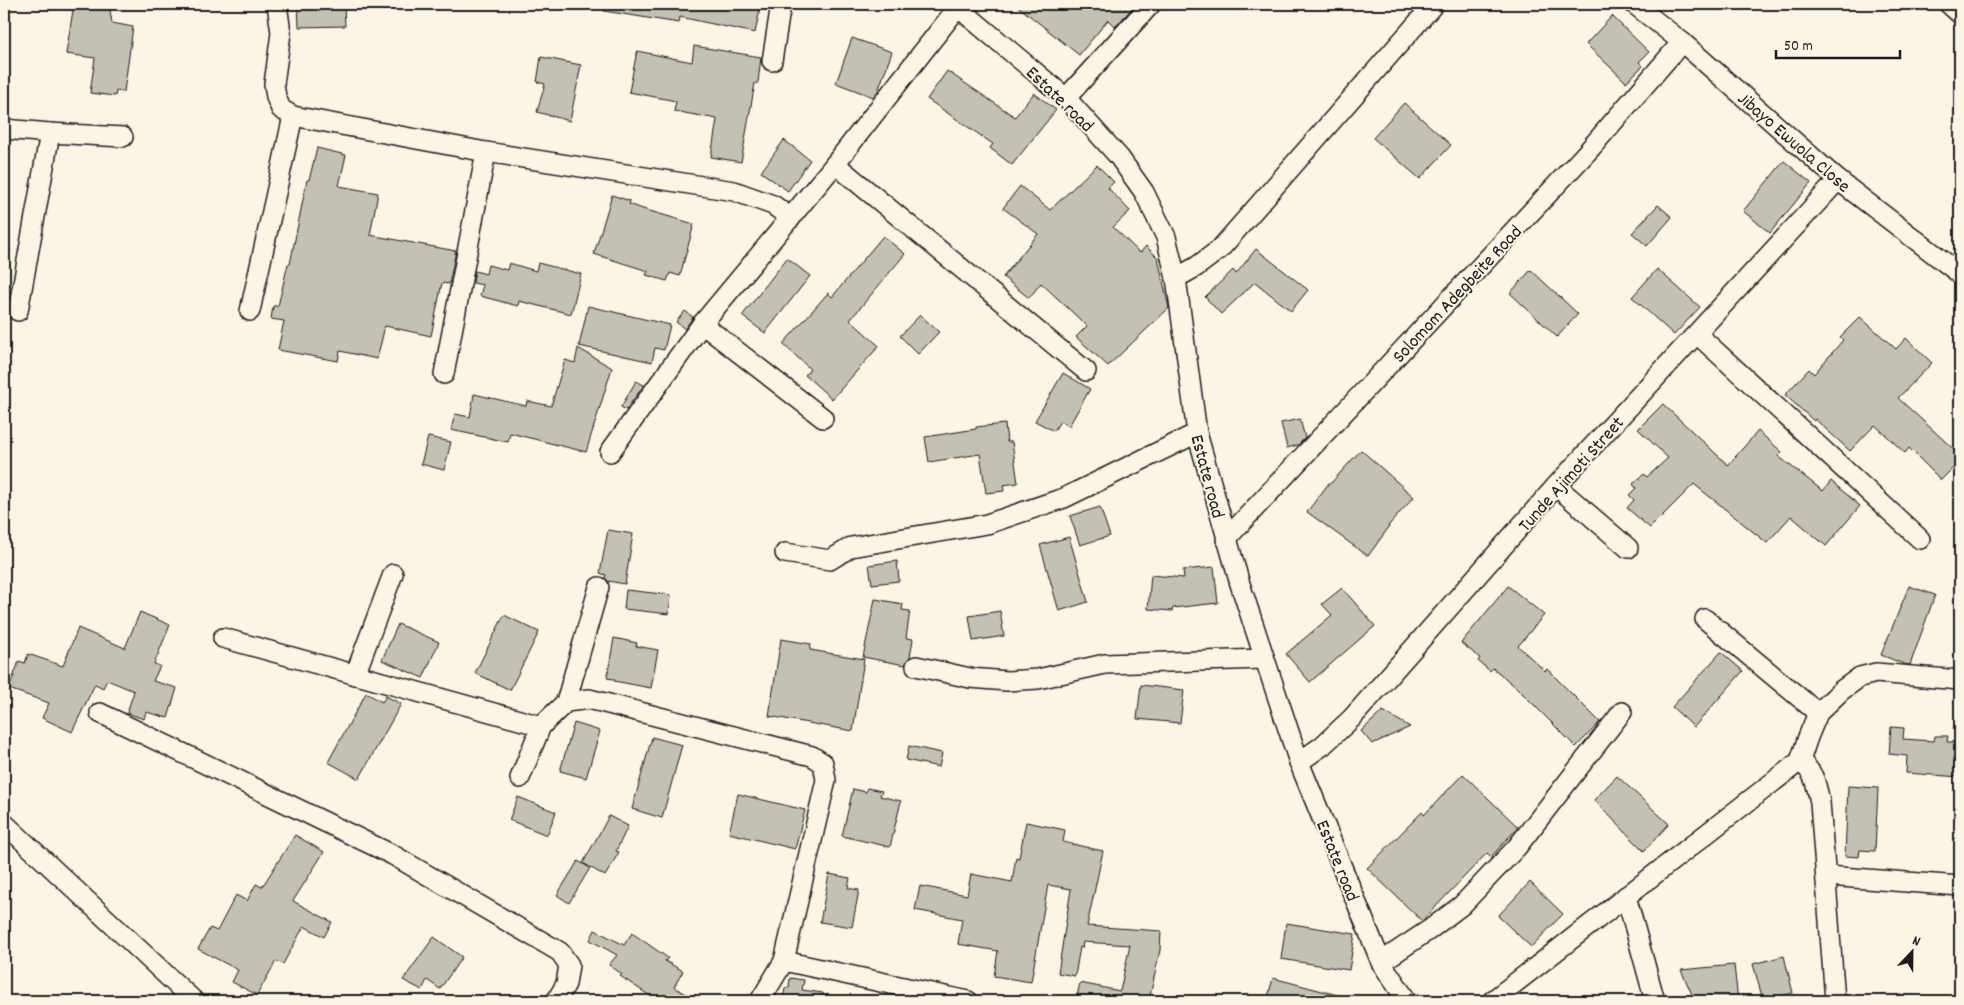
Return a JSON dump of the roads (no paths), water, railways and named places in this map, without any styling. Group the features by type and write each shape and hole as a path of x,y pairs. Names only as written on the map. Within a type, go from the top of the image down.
{"street":[{"path":"277,4 280,33 274,84 276,97 281,109 293,116 486,152 734,191 773,205 791,218"},
{"path":"772,62 781,4"},
{"path":"1066,98 1150,4"},
{"path":"1176,278 1196,267 1220,249 1434,4"},
{"name":"Jibayo Ewuola Close","path":"1634,4 1682,42 1838,180 1960,274"},
{"path":"1948,4 1960,14"},
{"path":"610,452 702,324 835,164 956,5"},
{"name":"Estate road","path":"956,5 1066,98 1119,157 1144,192 1166,237 1176,278 1197,433 1226,539 1299,762 1381,962 1407,1001"},
{"name":"Solomom Adegbeite Road","path":"1226,539 1589,150 1682,42"},
{"path":"250,311 293,116"},
{"path":"4,128 50,133 123,137"},
{"path":"18,310 50,133"},
{"path":"444,374 486,152"},
{"path":"835,164 1086,371"},
{"name":"Tunde Ajimoti Street","path":"1299,762 1322,746 1352,718 1556,486 1838,180"},
{"path":"702,324 822,418"},
{"path":"1697,334 1920,539"},
{"path":"785,553 830,560 843,554 851,547 987,524 1064,498 1197,433"},
{"path":"1556,486 1628,548"},
{"path":"355,675 393,574"},
{"path":"520,778 541,726 566,702 599,587"},
{"path":"1705,620 1818,713"},
{"path":"223,638 541,726"},
{"path":"916,666 970,678 1007,681 1038,679 1105,664 1264,659"},
{"path":"1492,1001 1800,761 1818,713 1842,690 1860,677 1876,673 1960,680"},
{"path":"566,702 589,699 812,756 823,763 826,780 784,961 760,1001"},
{"path":"1381,962 1462,905 1517,847 1622,712"},
{"path":"100,713 393,855 560,952 569,965 566,984 556,1001"},
{"path":"1800,761 1810,769 1816,782 1820,802 1835,1001"},
{"path":"4,824 194,1001"},
{"path":"1827,876 1960,886"},
{"path":"1626,896 1655,1001"},
{"path":"784,961 962,1001"}]}
